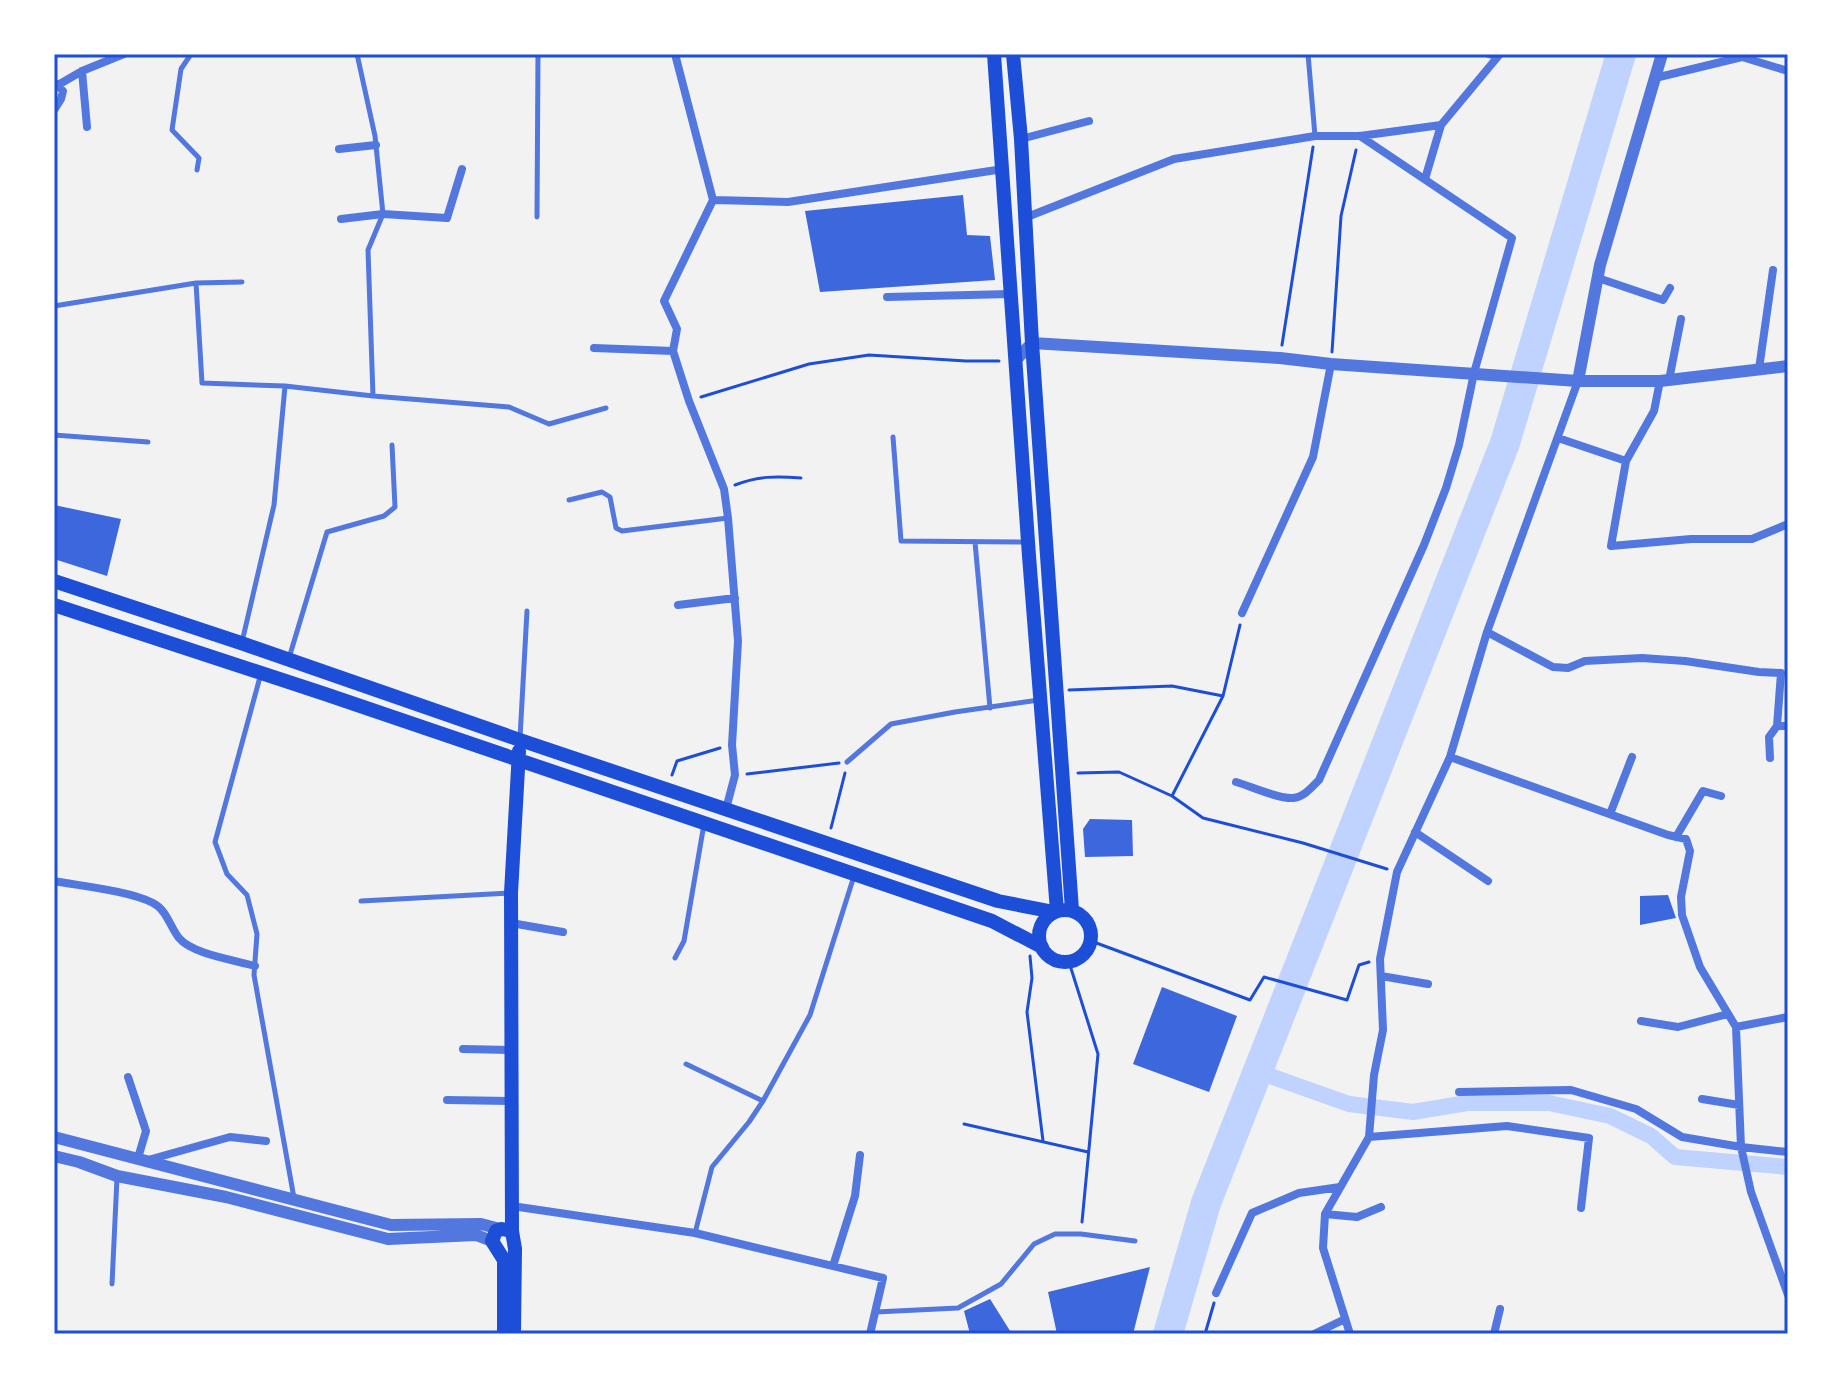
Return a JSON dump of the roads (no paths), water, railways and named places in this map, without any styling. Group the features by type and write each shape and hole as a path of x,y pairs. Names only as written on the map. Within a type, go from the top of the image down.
{"main road":[{"path":"994,54 1040,700 1061,911"},
{"path":"1013,54 1027,217 1032,343 1062,774 1061,911"},
{"path":"54,581 998,901 1085,918 1090,925 1091,941 1077,960 1053,959 1035,944 992,921 54,605"},
{"path":"504,1334 501,1234 512,1206 511,893 520,740"},
{"path":"1035,944 1046,918 1061,911"},
{"path":"501,1234 515,1249 514,1334"}],"street":[{"path":"54,110 63,91 56,84 124,54"},
{"path":"675,54 713,200 664,301 677,329 673,351 724,489 728,518 738,641 732,745 735,775 726,809"},
{"path":"1350,1334 1323,1248 1325,1214 1369,1137 1374,1075 1383,1030 1380,959 1397,872 1450,757 1487,632 1578,381 1600,265 1662,54"},
{"path":"1425,179 1441,125 1500,56"},
{"path":"1655,78 1742,56 1788,71"},
{"path":"82,71 87,127"},
{"path":"1021,139 1089,121"},
{"path":"1027,217 1174,159 1315,136 1360,136 1441,125"},
{"path":"1236,782 1293,798 1309,791 1319,780 1446,488 1512,238 1360,136"},
{"path":"339,149 376,145"},
{"path":"341,219 383,214 447,218 462,169"},
{"path":"713,200 788,202 1003,169"},
{"path":"1759,369 1773,270"},
{"path":"1598,278 1663,300 1670,288"},
{"path":"887,297 1010,294"},
{"path":"1681,319 1654,411 1626,461 1611,546 1691,539 1752,539 1788,524"},
{"path":"1015,361 1032,343 1578,381 1664,380 1788,366"},
{"path":"594,348 673,351"},
{"path":"1242,613 1313,457 1331,364"},
{"path":"1558,438 1626,461"},
{"path":"678,605 735,598"},
{"path":"1487,632 1553,667 1568,668 1585,661 1642,658 1781,673 1777,726 1769,737 1770,758"},
{"path":"1777,726 1788,726"},
{"path":"1450,757 1686,839 1690,851 1681,897 1682,915 1700,967 1736,1027 1741,1147 1751,1192 1788,1295"},
{"path":"1610,814 1632,757"},
{"path":"1676,837 1703,791 1721,796"},
{"path":"1415,832 1488,881"},
{"path":"54,881 155,904 169,919 180,940 199,951 255,966"},
{"path":"511,923 563,932"},
{"path":"1381,976 1428,984"},
{"path":"1641,1021 1678,1027 1728,1014"},
{"path":"1736,1027 1788,1017"},
{"path":"463,1049 511,1050"},
{"path":"128,1077 146,1131 143,1159"},
{"path":"1459,1092 1571,1090 1636,1109 1682,1137 1788,1152"},
{"path":"1702,1099 1739,1105"},
{"path":"447,1100 512,1101"},
{"path":"1369,1137 1507,1126 1589,1138 1581,1208"},
{"path":"54,1137 391,1225 481,1224 501,1234"},
{"path":"143,1159 230,1137 266,1141"},
{"path":"833,1266 855,1196 860,1155"},
{"path":"54,1156 117,1176 226,1197 388,1239 501,1234"},
{"path":"1216,1293 1252,1213 1299,1193 1340,1187"},
{"path":"512,1206 695,1233 883,1278 870,1334"},
{"path":"1325,1214 1357,1217 1381,1207"},
{"path":"1494,1334 1500,1309"},
{"path":"1314,1334 1345,1319"}],"lane":[{"path":"191,54 181,69 172,130 199,158 197,170"},
{"path":"357,54 376,145 383,214 368,250 373,396"},
{"path":"537,217 538,54"},
{"path":"1308,54 1315,136"},
{"path":"1484,54 1500,56"},
{"path":"54,306 196,283 242,282"},
{"path":"196,283 202,383 285,386 509,407 549,424 606,408"},
{"path":"241,643 274,505 285,386"},
{"path":"54,435 148,442"},
{"path":"893,437 901,541 1028,542"},
{"path":"288,660 327,532 384,516 395,507 392,445"},
{"path":"569,500 602,492 606,494 610,497 616,528 622,531 728,518"},
{"path":"975,542 990,708"},
{"path":"520,740 527,611"},
{"path":"261,673 215,842 227,874 247,895 257,934 254,975 294,1199"},
{"path":"847,762 891,724 1040,700"},
{"path":"675,958 684,941 704,823"},
{"path":"695,1233 712,1167 763,1101 810,1015 855,875"},
{"path":"361,901 511,893"},
{"path":"686,1064 763,1101"},
{"path":"112,1284 117,1176"},
{"path":"875,1312 958,1308 1001,1284 1034,1244 1055,1234 1135,1241"}],"waterway":[{"path":"1168,1334 1206,1203 1505,443 1621,54"},
{"path":"1259,1072 1349,1104 1413,1112 1467,1103 1549,1103 1610,1116 1651,1136 1675,1157 1788,1167"}]}
